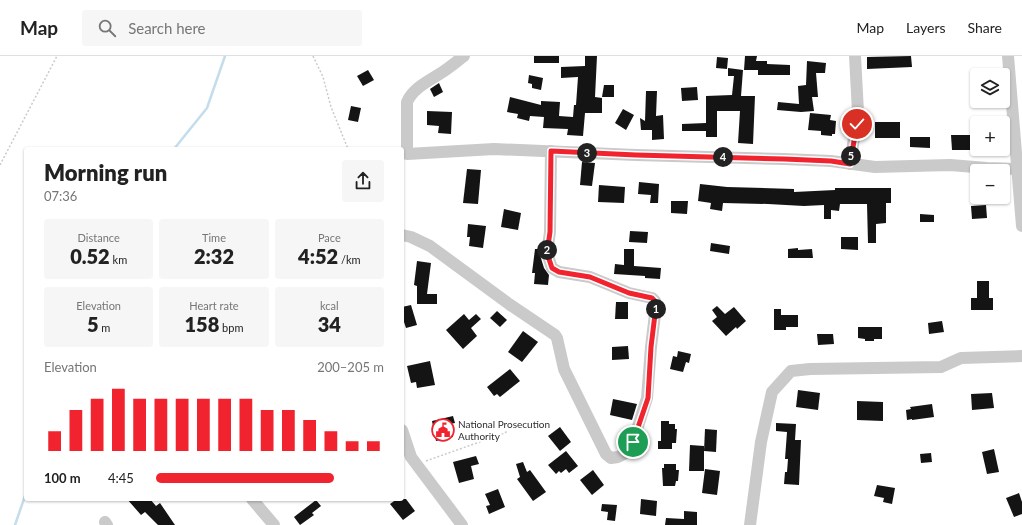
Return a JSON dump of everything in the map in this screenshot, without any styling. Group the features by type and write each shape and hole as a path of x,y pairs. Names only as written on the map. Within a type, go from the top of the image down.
{"street":[{"path":"464,56 415,90 406,102 406,154 494,149 831,161 875,167 950,165 987,168 1020,168"},
{"path":"850,164 858,112 856,56"},
{"path":"1008,56 1020,168 1022,226"},
{"path":"404,235 430,246 509,304 555,335 564,369 606,454 611,458 624,454 633,442 648,398 651,347 656,306 655,301 652,298 629,293 590,277 559,272 552,268 547,253 550,232 551,151"},
{"path":"750,525 761,442 772,392 791,371 810,369 941,366 961,358 1022,356"},
{"path":"404,436 411,457 462,525"},
{"path":"254,501 274,525"}],"path":[{"path":"0,165 57,56"},
{"path":"313,56 323,77 331,107 347,147"},
{"path":"418,465 508,431"}],"building":[{"path":"534,56 559,56 559,63 534,63"},
{"path":"585,56 597,56 595,97 602,98 602,113 585,113 583,136 567,135 568,129 543,128 544,117 530,116 529,121 517,118 518,114 507,112 510,97 541,105 541,101 560,102 559,116 573,117 574,105 576,105 578,77 561,78 561,67 585,66"},
{"path":"745,56 757,56 756,61 767,61 767,64 790,65 790,75 758,75 758,70 744,70"},
{"path":"911,56 912,67 867,69 867,57"},
{"path":"717,57 728,58 727,69 716,68"},
{"path":"807,61 826,63 825,73 816,73 818,97 812,97 814,111 801,112 777,110 778,102 799,104 798,86 806,85"},
{"path":"728,68 743,70 741,96 755,96 753,144 738,143 740,111 717,111 717,137 706,137 706,131 682,131 682,124 706,123 706,96 732,95 734,76 728,76"},
{"path":"368,70 374,80 363,86 357,76"},
{"path":"529,75 543,78 541,90 532,88 532,84 528,83"},
{"path":"439,83 443,92 434,97 430,89"},
{"path":"604,85 614,85 614,97 602,97"},
{"path":"697,87 698,100 682,101 681,88"},
{"path":"646,91 657,91 656,116 663,115 664,139 652,140 652,130 641,130 640,118 645,121"},
{"path":"351,106 361,108 358,122 348,120"},
{"path":"623,109 634,115 626,130 615,123"},
{"path":"427,111 452,112 451,134 438,133 439,126 427,125"},
{"path":"810,113 831,115 830,120 836,121 835,134 832,134 832,136 821,135 821,131 808,130"},
{"path":"875,122 900,122 900,138 875,138"},
{"path":"951,135 970,135 970,150 952,150"},
{"path":"910,137 930,137 930,148 910,147"},
{"path":"582,162 595,163 592,186 580,185"},
{"path":"467,169 481,170 478,204 463,203"},
{"path":"639,182 659,184 658,203 650,203 651,195 638,194"},
{"path":"700,184 727,187 794,189 794,192 835,190 835,188 891,188 891,203 886,203 886,223 876,224 876,243 868,243 867,204 840,204 839,211 831,210 831,219 824,219 824,205 804,206 723,203 722,211 710,209 711,203 698,201"},
{"path":"599,185 625,187 624,203 598,202"},
{"path":"671,201 688,201 687,214 671,213"},
{"path":"986,205 987,218 972,219 971,206"},
{"path":"504,209 521,213 518,230 501,227"},
{"path":"920,214 934,215 934,222 920,222"},
{"path":"468,224 486,226 483,248 469,246 470,237 467,237"},
{"path":"630,231 648,232 647,243 629,242"},
{"path":"841,237 858,237 858,250 841,249"},
{"path":"711,243 730,246 729,254 710,251"},
{"path":"798,248 798,250 812,249 813,258 788,258 788,249"},
{"path":"535,249 540,249 540,255 544,268 549,275 548,285 534,284 535,273 532,273"},
{"path":"624,249 634,249 634,266 661,268 660,279 645,278 645,276 614,274 615,264 624,265"},
{"path":"417,261 431,263 427,294 437,294 437,304 417,304 417,286 414,285"},
{"path":"977,281 989,281 989,298 993,298 993,310 971,310 971,298 977,298"},
{"path":"616,302 628,302 628,319 615,319"},
{"path":"411,305 417,325 406,328 404,322 404,307"},
{"path":"717,306 725,314 734,307 746,321 726,336 712,321 717,317 712,310"},
{"path":"774,309 781,309 781,315 798,315 798,327 786,327 786,330 774,330"},
{"path":"497,311 507,320 500,327 490,318"},
{"path":"464,314 469,320 476,314 481,319 471,328 477,336 463,349 446,330"},
{"path":"942,321 944,332 929,334 928,323"},
{"path":"858,327 882,327 882,339 865,341 865,339 858,338"},
{"path":"523,331 538,342 522,362 508,352"},
{"path":"817,334 833,334 834,344 818,345"},
{"path":"628,346 629,359 612,360 612,347"},
{"path":"678,351 691,354 689,363 686,362 683,372 670,369 673,356 677,357"},
{"path":"430,361 435,385 417,388 416,382 411,383 407,366"},
{"path":"510,369 520,381 500,397 497,394 494,396 487,387"},
{"path":"798,390 820,393 818,410 796,407"},
{"path":"992,393 994,408 972,410 971,394"},
{"path":"613,399 637,404 632,420 610,415"},
{"path":"857,401 883,402 883,421 857,420"},
{"path":"932,404 934,417 907,420 906,410 911,409 910,407"},
{"path":"453,416 455,423 450,424 453,437 436,441 432,421"},
{"path":"661,421 669,421 669,424 675,424 675,429 677,429 676,443 672,443 672,449 658,449 658,441 661,441"},
{"path":"776,423 796,424 795,440 801,440 799,485 784,484 788,459 785,459 787,432 776,431"},
{"path":"560,427 571,442 560,451 548,436"},
{"path":"705,429 717,430 716,452 704,451"},
{"path":"690,445 704,446 704,471 689,471"},
{"path":"994,449 999,472 987,474 982,452"},
{"path":"566,451 578,466 569,473 566,469 561,473 559,471 556,474 548,465"},
{"path":"931,453 932,462 921,463 920,454"},
{"path":"476,456 479,464 471,466 474,479 459,483 453,462"},
{"path":"523,462 527,472 530,470 546,492 533,501 517,479 520,477 516,464"},
{"path":"664,464 676,464 676,470 679,470 678,481 676,481 675,486 663,486 662,468 664,468"},
{"path":"705,469 720,471 717,495 702,493"},
{"path":"593,470 604,485 592,495 580,480"},
{"path":"877,485 895,488 892,504 883,502 884,498 874,496"},
{"path":"498,489 505,507 489,514 486,506 490,505 485,494"},
{"path":"1019,493 1022,502 1022,514 1014,517 1006,498"},
{"path":"404,499 406,499 415,511 403,520 390,504 394,501 404,501"},
{"path":"641,499 657,501 656,516 640,514"},
{"path":"129,501 152,501 156,506 160,503 175,525 158,525 145,512 141,515"},
{"path":"315,501 317,501 321,506 312,513 314,515 300,525 294,517"},
{"path":"602,504 617,505 615,521 607,520 608,512 601,511"},
{"path":"684,511 697,512 697,525 665,525 666,518 684,519"}],"waterway":[{"path":"176,147 207,108 225,56"},
{"path":"15,525 24,499"}],"place":[{"name":"National Prosecution Authority","path":"443,430"}],"route":[{"path":"633,442 648,398 651,347 656,306 655,301 652,298 629,293 590,277 559,272 552,268 547,253 550,232 551,151 831,161 850,164 857,124"}]}
